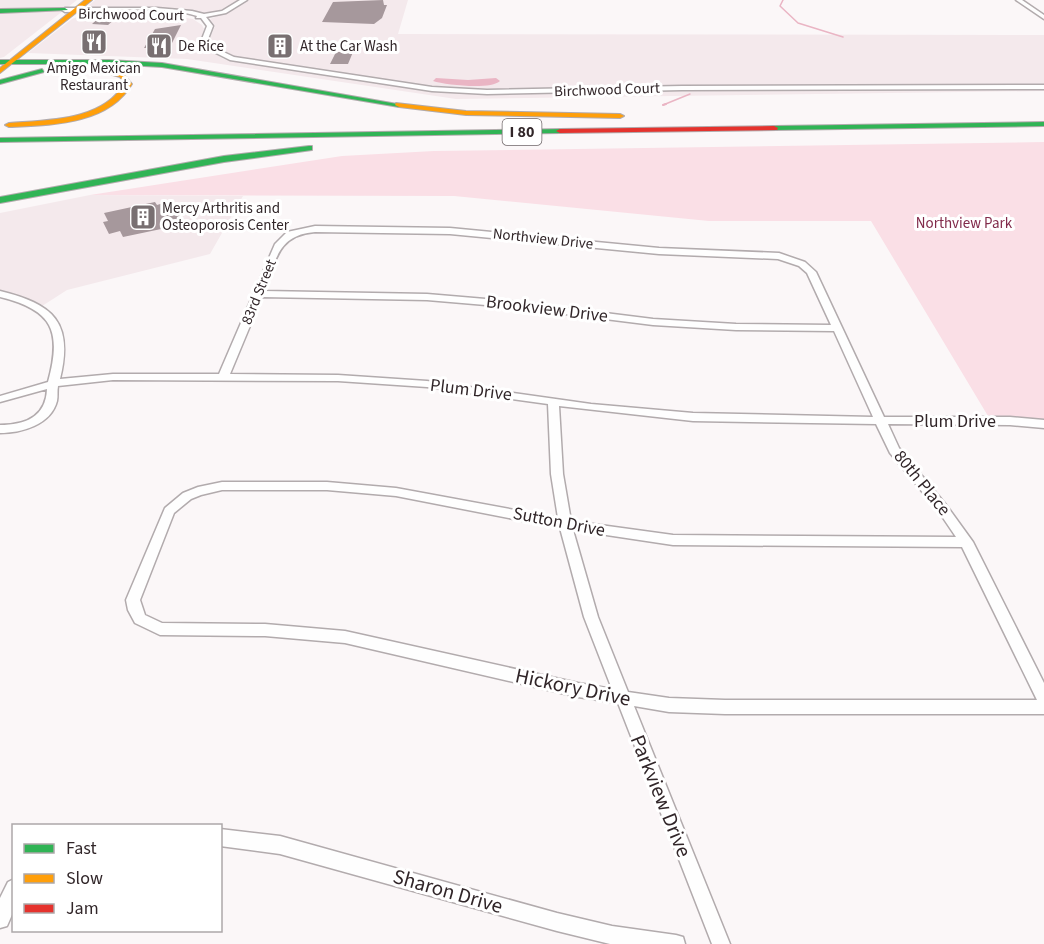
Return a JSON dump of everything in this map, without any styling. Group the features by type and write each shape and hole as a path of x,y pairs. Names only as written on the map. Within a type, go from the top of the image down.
{"main road":[{"path":"0,71 4,61 70,9 89,0"},
{"path":"0,13 70,9"},
{"path":"4,61 109,62 174,66 408,107 466,113 733,118"},
{"path":"0,82 44,70 89,69 122,75 128,84 128,90 121,98 87,114 37,124 0,127"},
{"name":"I 80","path":"0,127 1044,113"},
{"name":"I 80","path":"0,140 1044,124"},
{"path":"0,200 236,157 360,142 504,132"}],"street":[{"path":"203,18 231,9 244,0"},
{"path":"1019,0 1044,17"},
{"name":"Birchwood Court","path":"70,9 203,18 210,26 206,43 211,50 224,56 249,62 450,91 505,93 682,87 1044,87"},
{"name":"Northview Drive","path":"315,229 450,231 659,251 771,256"},
{"name":"83rd Street","path":"223,378 281,240 299,231 315,229"},
{"name":"80th Place","path":"771,256 796,261 807,268 879,420 901,460 944,509 966,542 1044,698"},
{"path":"0,294 32,304 44,312 56,326 61,343 51,405 45,413 23,426 0,429"},
{"name":"Brookview Drive","path":"258,294 427,297 509,304 653,322 736,327 836,328"},
{"name":"Plum Drive","path":"0,399 53,384 113,377 382,381 477,390 553,402 693,417 1014,421 1044,424"},
{"name":"Parkview Drive","path":"553,402 557,474 565,524 591,617 721,944"},
{"name":"Sutton Drive","path":"136,590 165,518 177,503 187,496 211,487 321,486 396,492 633,536 673,540 966,542"},
{"name":"Hickory Drive","path":"136,590 133,600 140,619 160,629 265,630 345,637 622,699 669,705 725,707 1044,707"},
{"name":"Sharon Drive","path":"222,837 280,845 312,853 601,933 676,944"},
{"path":"0,919 11,893"}],"shaded area":[{"path":"0,0 77,0 0,58"},
{"path":"95,0 240,0 226,9 203,14 173,10 86,8"},
{"path":"247,0 408,0 398,34 1044,35 1044,91 456,99 187,59 28,53 72,19 80,16 174,16 193,19 202,25 204,29 200,41 203,47 224,59 382,84 383,80 234,57 215,48 209,40 215,26 210,19 235,9"},
{"path":"436,78 468,80 496,78 500,81 495,84 468,86 433,81"},
{"path":"90,195 243,196 210,254 67,290 39,308 0,294 0,213"}],"green space":[{"name":"Northview Park","path":"1044,142 1044,424 991,421 871,221 709,221 454,196 90,195 342,156 434,151"}],"building":[{"path":"383,0 384,5 387,5 382,18 374,24 322,22 333,2"},
{"path":"123,12 108,25 92,24 104,13"},
{"path":"181,25 169,49 146,50 147,48 144,48 155,29"},
{"path":"336,52 353,52 348,64 330,64"},
{"name":"Mercy Arthritis and Osteoporosis Center","path":"170,201 185,224 123,237 120,231 109,234 103,222 108,221 104,213"}],"waterway":[{"path":"783,0 780,6 798,23 843,37"},
{"path":"666,104 663,105 690,94"}],"traffic: fast":[{"path":"0,11 65,10"},
{"path":"0,62 109,62 162,65 399,105"},
{"path":"0,82 42,71"},
{"path":"774,128 1044,124"},
{"path":"0,140 560,131"},
{"path":"0,200 224,159 309,148"}],"traffic: slow":[{"path":"12,62 89,0"},
{"path":"0,71 12,62"},
{"path":"9,125 58,121 94,112 109,105 121,96 128,84 122,75 96,69"},
{"path":"399,105 466,113 620,116"}],"traffic: jam":[{"path":"560,131 774,128"}],"place":[{"name":"Amigo Mexican Restaurant","path":"94,42"},
{"name":"De Rice","path":"159,46"},
{"name":"At the Car Wash","path":"280,46"},
{"name":"Mercy Arthritis and Osteoporosis Center","path":"143,217"}]}
